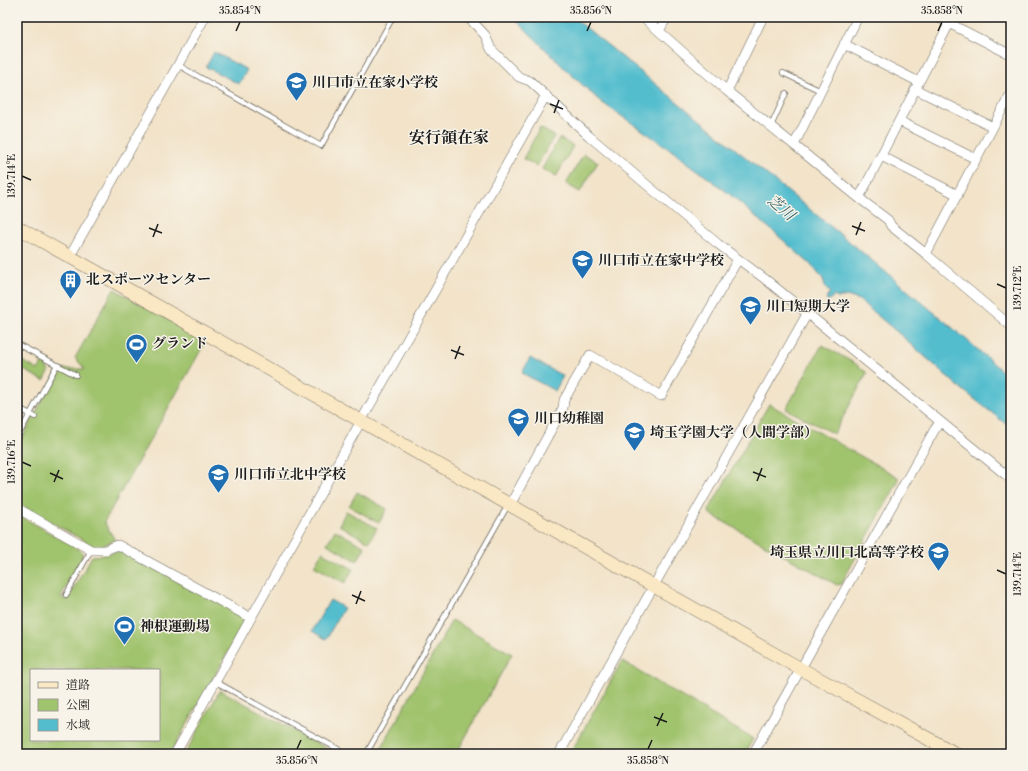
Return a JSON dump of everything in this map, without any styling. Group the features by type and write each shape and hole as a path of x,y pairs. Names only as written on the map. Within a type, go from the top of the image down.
{"street":[{"path":"70,256 204,17"},
{"path":"468,17 485,35 491,50 519,77 530,81 607,150 718,244 765,279 1011,479"},
{"path":"643,17 727,91 888,220 891,226 1011,326"},
{"path":"659,31 666,17"},
{"path":"727,91 764,17"},
{"path":"794,145 858,17"},
{"path":"937,17 1011,55"},
{"path":"859,198 949,24"},
{"path":"844,44 993,127"},
{"path":"926,254 1011,93"},
{"path":"175,754 361,421 546,95"},
{"path":"898,121 976,159"},
{"path":"881,156 958,195"},
{"path":"17,227 801,669 956,754"},
{"path":"509,504 564,408 564,400 590,355 661,396 738,259"},
{"path":"560,754 807,314"},
{"path":"753,754 940,422"},
{"path":"17,508 91,550 105,550 118,545 251,618"}],"lane":[{"path":"178,65 321,146 393,17"},
{"path":"783,73 821,91"},
{"path":"771,126 786,93"},
{"path":"17,344 76,375"},
{"path":"17,438 57,365"},
{"path":"17,407 35,417"},
{"path":"366,754 509,504"},
{"path":"66,595 91,550"},
{"path":"216,682 347,754"}],"green space":[{"path":"540,128 554,136 537,166 523,159"},
{"path":"559,138 573,146 556,177 542,169"},
{"path":"584,154 598,162 580,192 566,184"},
{"path":"114,289 206,341 104,522 115,540 97,548 17,503 17,448 59,369 85,369 75,358"},
{"path":"822,345 856,364 867,373 834,434 786,409"},
{"path":"17,358 38,370 42,363 47,367 49,372 44,381 17,366"},
{"path":"769,404 898,477 898,482 841,584 837,585 710,514 709,510"},
{"path":"357,492 387,509 379,523 349,506"},
{"path":"346,511 377,528 369,542 339,525"},
{"name":"神根運動場","path":"17,514 80,550 83,555 61,597 67,600 92,556 105,555 122,550 243,615 244,624 170,754 17,754"},
{"path":"335,530 365,547 357,561 327,544"},
{"path":"322,552 353,569 345,583 314,566"},
{"path":"452,620 512,654 456,754 378,754"},
{"path":"622,661 753,739 745,754 570,754"},
{"path":"220,690 337,754 185,754"}],"water":[{"name":"芝川","path":"513,17 573,17 851,243 967,340 1011,379 1011,428 958,386 859,300 847,296 838,298 834,296 828,301 826,299 830,292 826,289 823,279 810,264 728,193 667,147 601,102 563,67"},
{"path":"214,52 247,70 239,84 206,67"},
{"path":"530,358 563,376 555,391 522,373"},
{"path":"330,600 344,608 326,639 312,631"}],"place":[{"name":"川口市立在家小学校","path":"297,102"},
{"name":"川口市立在家中学校","path":"583,280"},
{"name":"北スポーツセンター","path":"70,300"},
{"name":"川口短期大学","path":"750,326"},
{"name":"グランド","path":"137,364"},
{"name":"川口幼稚園","path":"519,438"},
{"name":"埼玉学園大学（人間学部）","path":"634,452"},
{"name":"川口市立北中学校","path":"219,494"},
{"name":"埼玉県立川口北高等学校","path":"939,572"},
{"name":"神根運動場","path":"124,646"}],"district":[{"name":"安行領在家","path":"449,138"}]}
